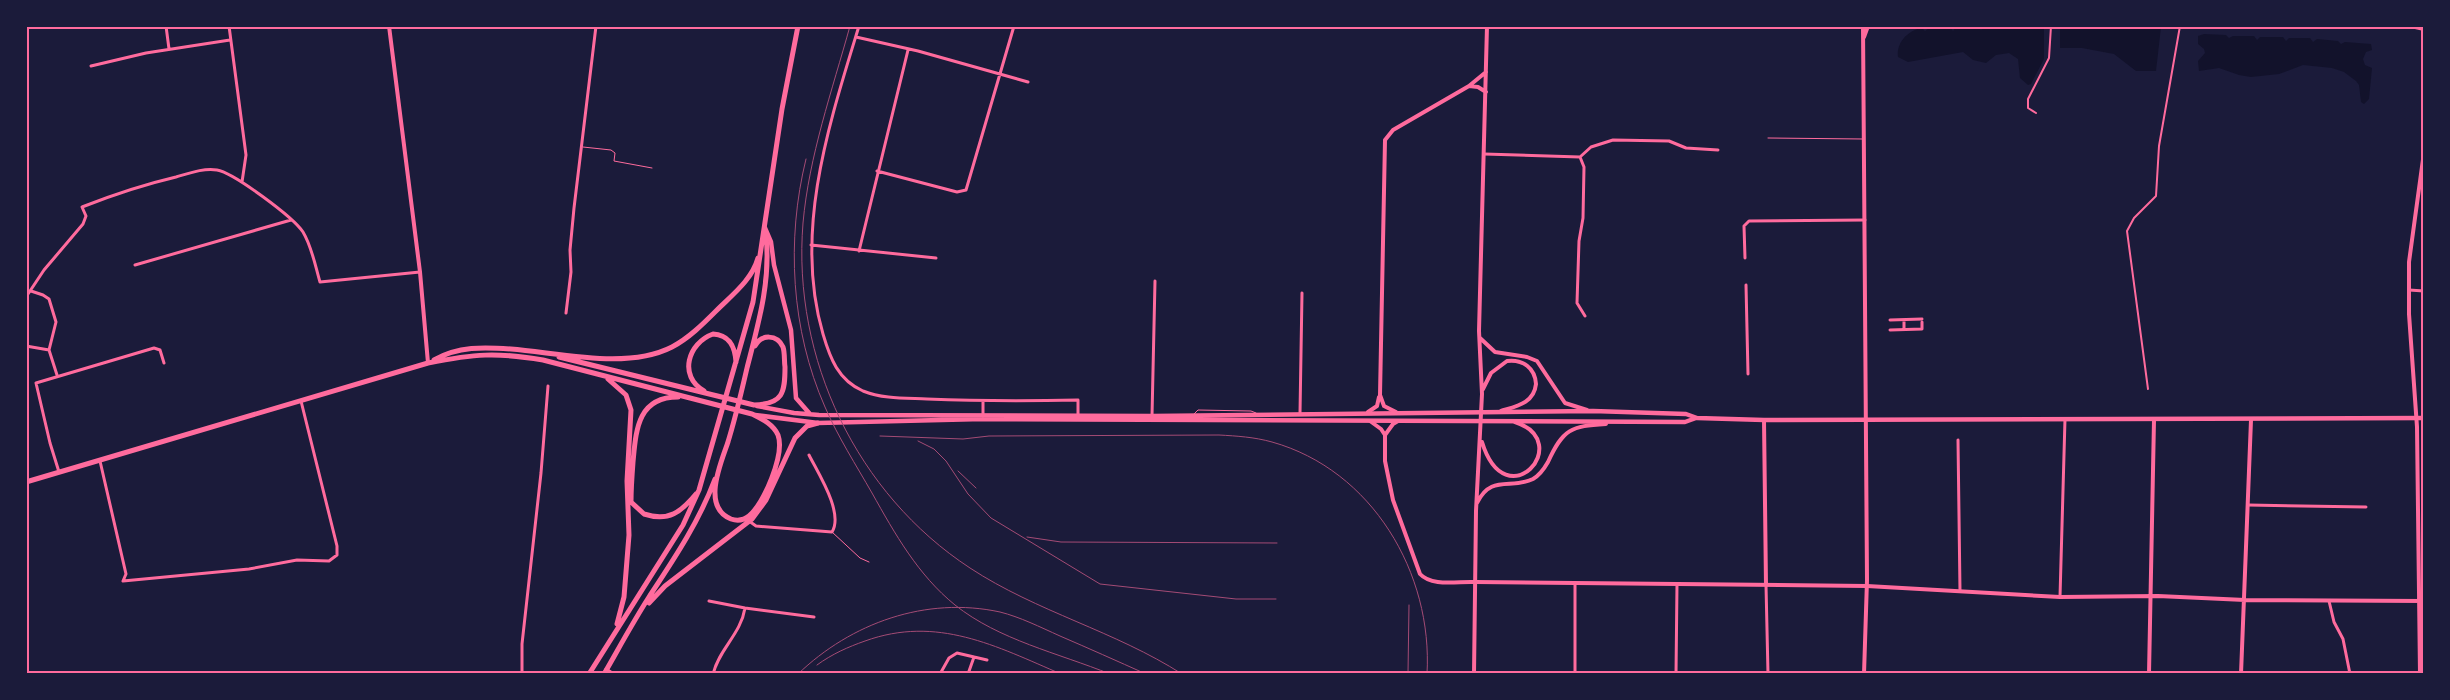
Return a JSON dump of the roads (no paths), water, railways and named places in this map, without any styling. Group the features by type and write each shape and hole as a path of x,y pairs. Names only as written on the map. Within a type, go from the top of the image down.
{"highway":[{"path":"589,674 683,525 699,490 736,368 753,302 782,109 798,26"},
{"path":"428,363 446,353 480,347 634,358 672,347 705,322 748,280 755,268 765,228"},
{"path":"742,391 767,276 768,254 765,228"},
{"path":"709,394 697,387 688,374 689,359 696,346 714,334 726,337 735,350 736,368"},
{"path":"26,482 428,363 481,353 543,360 598,374 687,397 706,402 752,414 774,429 780,444 780,453 756,508 749,516 736,520 729,518 719,510 715,496 718,476 728,442 742,391 756,343 763,338 775,339 783,347 784,390 773,403 754,405 709,394 544,353"},
{"path":"598,374 620,387 628,398 631,410 627,481 628,535 624,597 614,634"},
{"path":"687,397 675,397 658,401 648,409 637,424 631,502 640,512 648,515 670,515 680,512 699,490"},
{"path":"636,618 665,586 749,521 766,500 795,438 807,426 820,423"},
{"path":"605,672 701,513 728,442"}],"main road":[{"path":"389,26 420,272 428,363"},
{"path":"1474,674 1476,508 1482,394 1479,333 1487,26"},
{"path":"1864,26 1867,586 1864,674"},
{"path":"1863,40 1868,26"},
{"path":"2410,26 2424,29"},
{"path":"1368,412 1377,406 1380,395 1385,140 1393,130 1469,86 1486,72"},
{"path":"1469,86 1478,87 1486,92"},
{"path":"2420,674 2416,418 2409,262 2424,152"},
{"path":"765,228 771,242 774,265 791,330 796,398 804,410 811,415"},
{"path":"1479,333 1484,343 1492,350 1508,355 1530,357 1537,361 1565,402 1593,412"},
{"path":"1482,394 1485,382 1491,373 1505,362 1512,360 1524,363 1531,369 1536,381 1535,391 1524,403 1490,413"},
{"path":"1380,395 1384,406 1396,412"},
{"path":"754,405 819,416 1152,416 1368,412 1593,412 1686,414 1697,418 1764,420 2424,418"},
{"path":"752,414 820,423 982,419 1685,422 1697,418"},
{"path":"1368,420 1381,429 1385,435 1385,461 1394,506 1418,570 1423,577 1431,581 1867,586 2060,597 2150,596 2244,600 2424,601"},
{"path":"1385,435 1393,424 1402,420"},
{"path":"1481,440 1486,454 1505,475 1513,477 1528,473 1536,463 1539,451 1537,440 1528,429 1519,424 1490,420"},
{"path":"1764,420 1766,585"},
{"path":"2149,674 2154,420"},
{"path":"2241,674 2251,420"},
{"path":"1476,508 1479,499 1488,489 1497,484 1525,481 1538,476 1544,469 1558,441 1570,430 1584,425 1618,422"}],"street":[{"path":"166,26 169,49"},
{"path":"229,26 246,155 242,182"},
{"path":"566,314 580,147 596,26"},
{"path":"859,26 819,176 811,245 813,291 819,320 833,363 839,373 850,383 862,390 883,397 983,402 1078,400 1078,416"},
{"path":"877,171 957,192 964,192 968,186 1002,74 1014,26"},
{"path":"2036,113 2028,108 2028,99 2049,58 2051,26"},
{"path":"2148,389 2127,231 2134,218 2156,193 2159,146 2180,26"},
{"path":"856,37 918,51 1028,82"},
{"path":"90,66 169,49 230,40"},
{"path":"858,250 863,240 877,171 908,50"},
{"path":"1484,154 1580,157 1591,147 1613,140 1669,141 1686,148 1718,150"},
{"path":"1580,157 1584,166 1583,218 1579,241 1577,303 1585,316"},
{"path":"26,297 44,270 83,224 86,216 82,207 127,189 202,170 219,170 242,182 291,220 308,240 320,282 420,272"},
{"path":"135,265 291,220"},
{"path":"1745,258 1744,226 1749,221 1864,220"},
{"path":"811,245 936,258"},
{"path":"1152,416 1155,281"},
{"path":"1746,285 1748,374"},
{"path":"2409,290 2424,291"},
{"path":"31,291 44,295 49,299 56,322 48,350 57,375"},
{"path":"1300,413 1302,292"},
{"path":"1890,320 1922,321 1922,329 1890,330"},
{"path":"1904,320 1904,330"},
{"path":"26,346 48,350"},
{"path":"60,472 50,442 36,383 57,375 154,348 160,350 164,363"},
{"path":"522,674 522,644 541,473 548,386"},
{"path":"100,460 126,574 123,581 248,569 298,560 329,561 337,555 337,546 301,401"},
{"path":"982,416 983,402"},
{"path":"2060,597 2065,419"},
{"path":"1958,440 1960,591"},
{"path":"749,521 756,526 832,532 834,527 833,504 809,455"},
{"path":"2248,505 2366,507"},
{"path":"1575,583 1575,674"},
{"path":"1676,674 1677,584"},
{"path":"1766,585 1768,674"},
{"path":"709,601 814,617"},
{"path":"2329,601 2334,622 2343,639 2350,674"},
{"path":"713,674 718,658 737,631 745,608"},
{"path":"940,674 954,654 966,653 987,660"},
{"path":"968,674 974,656"},
{"path":"605,672 614,674"}],"lane":[{"path":"1768,138 1864,139"},
{"path":"580,147 611,150 615,153 614,161 652,168"},
{"path":"832,532 860,558 869,562"}],"railway":[{"path":"850,26 810,173 803,223 802,274 809,324 821,372 840,419 865,462 895,502 930,538 970,568 1022,597 1130,645 1182,674"},
{"path":"806,159 796,221 794,253 795,284 805,347 814,378 830,418 889,524 908,553 930,581 955,605 972,617 1010,637 1110,674"},
{"path":"880,436 963,439 989,436 1219,435 1265,440 1308,456 1339,476 1367,501 1389,531 1407,564 1419,599 1426,636 1427,674"},
{"path":"918,441 934,449 946,461 968,494 991,518 1100,584 1236,599 1276,599"},
{"path":"958,471 976,488"},
{"path":"1027,537 1061,542 1277,543"},
{"path":"1408,674 1409,605"},
{"path":"798,674 819,656 866,628 891,618 918,611 945,608 972,608 1008,614 1146,674"},
{"path":"817,665 828,657 865,641 891,634 917,631 966,637 1013,653 1061,674"}]}
